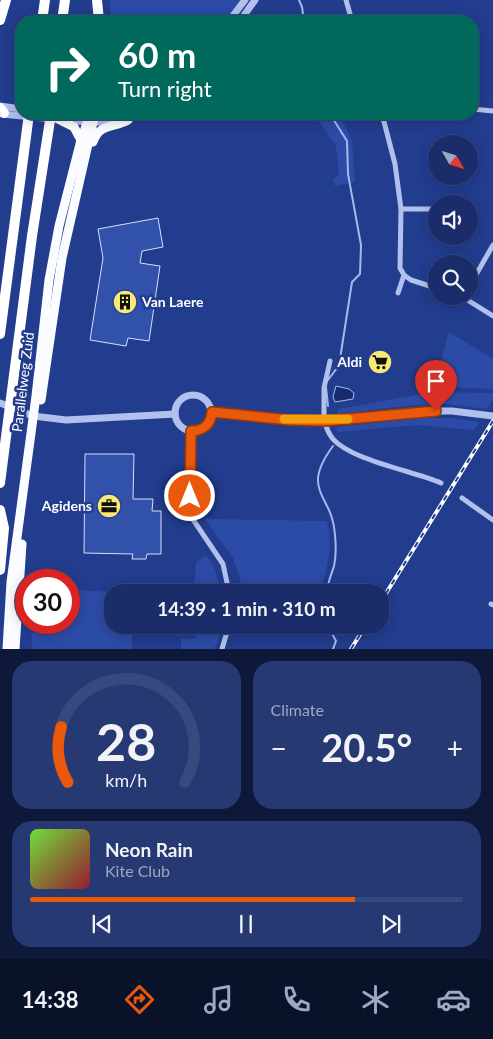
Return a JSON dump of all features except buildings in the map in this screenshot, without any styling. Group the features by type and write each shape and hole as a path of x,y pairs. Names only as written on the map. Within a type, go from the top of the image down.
{"highway":[{"path":"0,20 6,0"},
{"path":"43,15 45,0"},
{"path":"63,15 65,0"},
{"path":"97,0 98,15"},
{"path":"0,334 28,120"},
{"path":"0,483 32,236 48,138 54,120"},
{"path":"62,120 74,127 81,140"},
{"name":"Parallelweg Zuid","path":"15,649 23,528 49,280 81,140 91,120"},
{"name":"Parallelweg Zuid","path":"37,408 62,258 86,155 92,120"},
{"path":"86,155 99,130 120,120"},
{"name":"Parallelweg Zuid","path":"7,649 11,582 34,433"},
{"path":"0,510 4,528 0,570"}],"street":[{"path":"234,15 246,0"},
{"path":"244,15 255,0"},
{"path":"346,0 350,15"},
{"path":"1,110 15,109"},
{"path":"1,110 15,112"},
{"path":"479,110 493,111"},
{"path":"384,120 395,164 401,209 400,268 404,275 411,280 428,285"},
{"path":"401,209 428,209"},
{"path":"478,271 493,245"},
{"path":"398,293 404,275"},
{"path":"476,305 493,316"},
{"path":"330,361 324,388 324,418 327,430 334,440 359,456 441,483"},
{"path":"195,395 205,399 212,412 210,421 198,431 191,431 179,424 175,414 180,400 186,396 195,395"},
{"path":"0,403 33,416 66,420 175,414"},
{"path":"212,412 289,420 430,411 490,416"},
{"path":"191,431 192,518 223,564 227,584"},
{"path":"462,498 492,517"},
{"path":"222,649 226,634"}],"shaded area":[{"path":"110,0 242,0 231,15 111,15"},
{"path":"318,120 342,120 352,141 355,182 335,186 333,179 339,175 336,146"},
{"path":"449,332 493,359 493,389 445,387 436,379"},
{"path":"336,386 349,389 354,393 353,399 335,402 333,397"},
{"path":"434,392 493,393 493,399 487,409 446,404 415,405 337,414 338,409"},
{"path":"424,418 452,418 479,422 474,430 417,425 338,432 335,427"},
{"path":"205,519 327,521 329,553 322,584 241,583 233,558"},
{"path":"206,555 214,567 219,584 195,584 196,563"},
{"path":"80,590 104,591 104,634 132,634 132,649 32,649 31,634 80,634"},
{"path":"196,634 220,634 214,649 181,649 181,639 196,638"}],"waterway":[{"path":"299,0 303,15"},
{"path":"328,380 337,368 340,359 352,282 360,274 361,245 348,174 347,141 334,120"},
{"path":"326,387 328,406"},
{"path":"329,584 335,559 335,535 333,521 318,484 323,461 333,446"},
{"path":"332,634 336,641 333,649"}],"railway":[{"path":"389,589 493,421"},
{"path":"351,649 360,634"}],"slow traffic":[{"path":"284,419 325,421 348,419"}],"place":[{"name":"Van Laere","path":"125,302"},
{"name":"Aldi","path":"380,362"},
{"name":"Agidens","path":"109,506"}],"route":[{"path":"190,496 191,431 198,431 205,427 210,421 212,412 289,420 325,421 406,412 436,411"}]}
